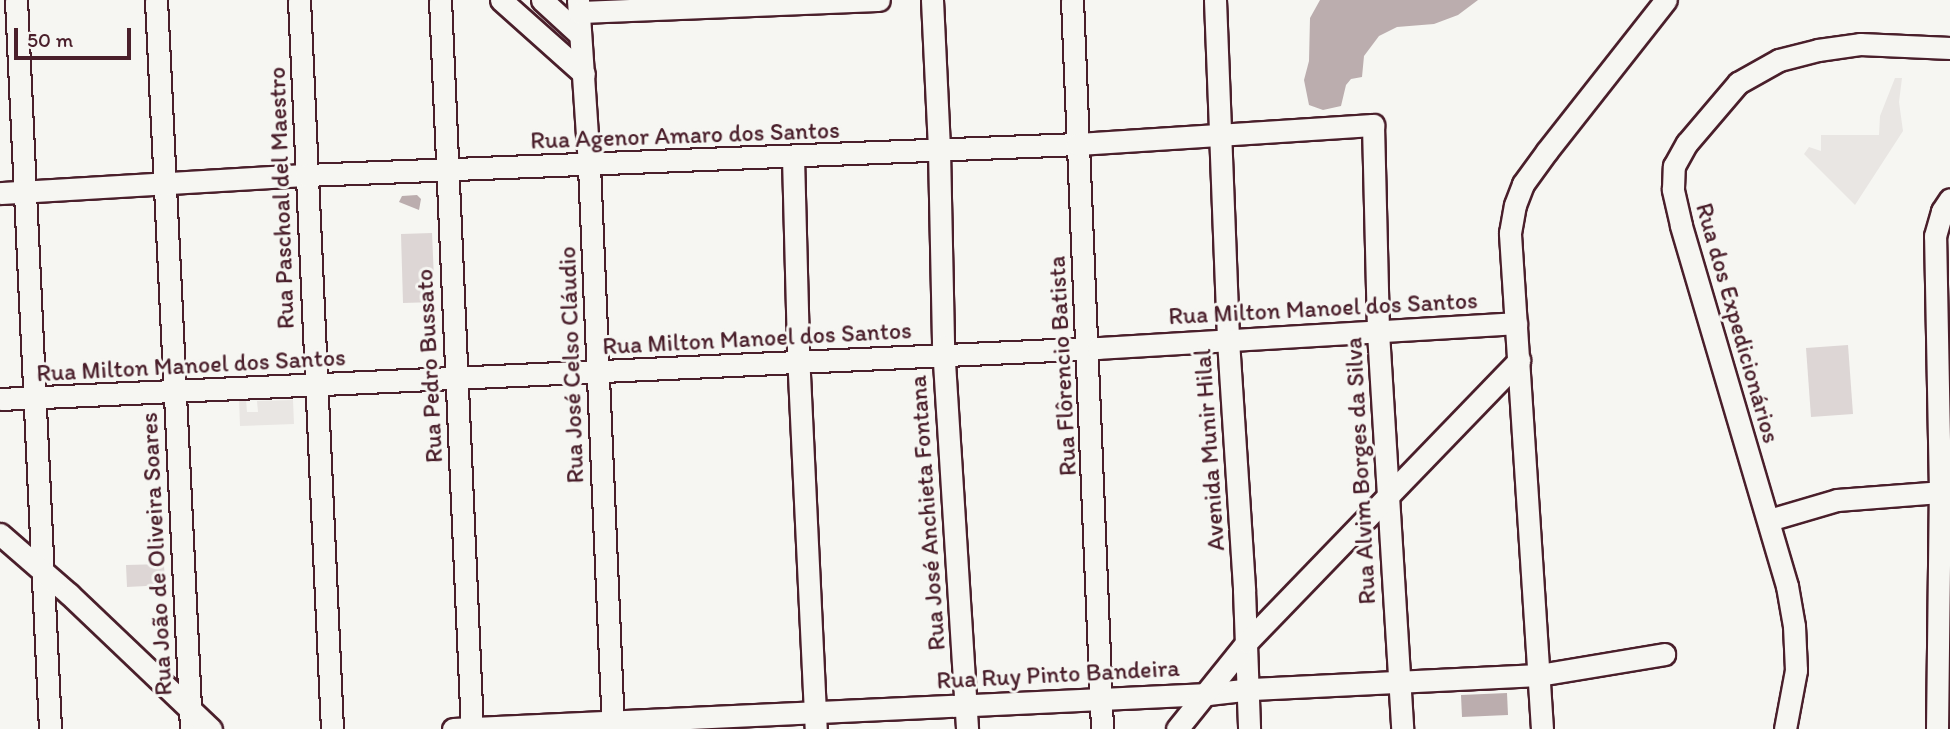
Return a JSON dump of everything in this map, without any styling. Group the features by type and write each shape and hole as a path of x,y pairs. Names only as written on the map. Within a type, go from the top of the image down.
{"street":[{"path":"16,0 45,572 50,729"},
{"name":"Rua João de Oliveira Soares","path":"156,0 191,729"},
{"name":"Rua Paschoal del Maestro","path":"299,0 332,729"},
{"name":"Rua Pedro Bussato","path":"440,0 445,170 472,729"},
{"path":"501,0 584,74"},
{"path":"541,0 579,34"},
{"path":"578,6 879,0"},
{"name":"Rua José Anchieta Fontana","path":"932,0 944,355 967,729"},
{"name":"Rua Flôrencio Batista","path":"1072,0 1102,729"},
{"name":"Avenida Munir Hilal","path":"1215,0 1228,340 1247,642 1249,729"},
{"path":"1542,729 1510,233 1515,205 1523,184 1666,0"},
{"name":"Rua José Celso Cláudio","path":"578,6 589,166 612,725"},
{"path":"526,24 552,37 579,34"},
{"name":"Rua dos Expedicionários","path":"1785,729 1796,670 1794,626 1787,586 1709,328 1681,225 1673,189 1674,166 1687,143 1738,82 1779,60 1818,50 1860,44 1950,48"},
{"name":"Rua Agenor Amaro dos Santos","path":"0,193 306,175 589,166 1077,144 1373,125"},
{"name":"Rua Alvim Borges da Silva","path":"1373,125 1378,332 1402,729"},
{"path":"793,157 798,360 816,721"},
{"path":"1937,729 1940,492 1935,236 1942,211 1950,199"},
{"name":"Rua Milton Manoel dos Santos","path":"0,399 597,373 798,360 1088,349 1516,323"},
{"path":"1177,729 1208,694 1247,642 1519,360"},
{"path":"1769,520 1837,500 1940,492"},
{"path":"0,534 69,594 188,704 211,729"},
{"path":"46,611 69,594"},
{"name":"Rua Ruy Pinto Bandeira","path":"453,729 816,721 966,704 1208,694 1248,689 1539,675 1664,654"}],"shaded area":[{"path":"1320,0 1478,0 1458,15 1434,24 1397,27 1379,36 1364,56 1362,77 1351,79 1346,85 1341,106 1323,110 1309,105 1304,80 1309,61 1310,18"},
{"path":"1895,78 1902,78 1899,102 1903,131 1855,205 1804,154 1809,147 1821,151 1821,135 1879,135 1880,116"},
{"path":"417,195 421,199 419,210 399,202 402,196"},
{"path":"432,233 435,302 403,303 401,234"},
{"path":"1848,345 1853,414 1811,417 1806,348"},
{"path":"239,399 246,399 247,412 258,412 257,401 293,400 294,424 240,426"},
{"path":"164,564 165,585 127,587 126,565"},
{"path":"1507,693 1508,715 1462,717 1461,695"}]}
